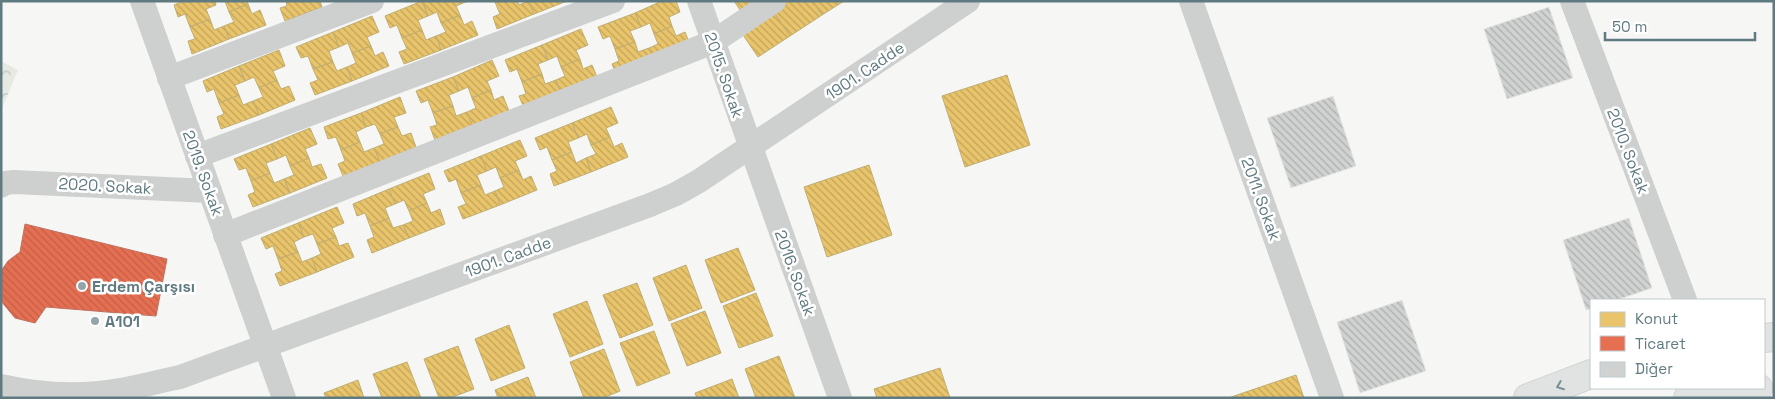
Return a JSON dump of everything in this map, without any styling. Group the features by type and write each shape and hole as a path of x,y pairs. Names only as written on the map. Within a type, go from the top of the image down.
{"main road":[{"path":"1528,398 1590,374"},
{"path":"1688,398 1751,389"}],"street":[{"name":"2019. Sokak","path":"142,1 284,398"},
{"path":"169,78 372,1"},
{"path":"197,156 613,1"},
{"name":"2015. Sokak","path":"699,1 750,148"},
{"path":"225,235 713,42 774,1"},
{"name":"1901. Cadde","path":"1,386 18,390 66,395 119,390 180,376 650,205 676,194 699,181 968,1"},
{"name":"2011. Sokak","path":"1191,1 1332,398"},
{"name":"2010. Sokak","path":"1572,1 1685,299"},
{"name":"2016. Sokak","path":"750,148 840,398"},
{"name":"2020. Sokak","path":"1,186 5,183 14,182 210,191"}],"green space":[{"path":"1,61 18,70 1,111"}],"building: Konut":[{"path":"183,1 215,1 216,5 206,9 210,19 190,27 185,14 178,17 174,5"},
{"path":"225,1 247,1 248,4 229,12"},
{"path":"286,1 320,1 322,7 285,21 280,8 287,6"},
{"path":"422,1 468,1 456,6 460,15 441,23 437,12 428,16"},
{"path":"422,1 428,16 418,20 422,30 402,38 397,25 390,28 385,16"},
{"path":"517,1 519,5 529,1 534,14 497,29 493,17 500,14 495,2"},
{"path":"529,1 567,1 534,14"},
{"path":"662,1 676,1 680,12 669,17 672,26 654,34 650,23 641,27 635,13"},
{"path":"734,1 760,1 742,13"},
{"path":"788,1 813,1 822,15 790,36 773,11"},
{"path":"813,1 844,1 822,15"},
{"path":"248,4 252,14 260,10 266,25 229,39 224,26 234,22 229,12"},
{"path":"773,11 790,36 758,57 741,32"},
{"path":"635,13 641,27 630,31 635,42 615,49 610,36 603,39 598,27"},
{"path":"460,15 464,25 472,21 478,35 441,50 436,36 446,32 441,23"},
{"path":"372,16 379,32 367,37 371,46 352,53 348,43 339,47 333,32"},
{"path":"210,19 214,30 224,26 229,39 192,54 188,41 195,39 190,27"},
{"path":"672,26 676,36 685,32 691,47 654,62 649,48 658,44 654,34"},
{"path":"581,29 588,45 576,50 580,59 561,67 557,56 548,60 542,45"},
{"path":"422,30 426,40 436,36 441,50 404,64 399,52 407,49 402,38"},
{"path":"333,32 339,47 329,51 333,62 313,69 308,56 301,58 296,47"},
{"path":"635,42 638,52 649,48 654,62 617,76 612,64 619,61 615,49"},
{"path":"542,45 548,60 538,64 542,74 522,82 517,69 510,72 505,60"},
{"path":"371,46 375,56 383,52 389,66 352,81 347,67 356,63 352,53"},
{"path":"279,50 285,66 273,71 277,80 259,88 254,77 245,81 239,66"},
{"path":"580,59 583,69 592,65 598,79 561,94 556,80 565,76 561,67"},
{"path":"492,60 499,76 487,81 491,90 472,98 468,87 459,91 453,77"},
{"path":"333,62 337,71 347,67 352,81 315,95 310,83 318,80 313,69"},
{"path":"239,66 245,81 235,85 239,95 219,103 214,89 207,92 203,81"},
{"path":"542,74 545,84 556,80 561,94 524,108 519,96 526,94 522,82"},
{"path":"1007,75 1030,145 965,167 942,96"},
{"path":"453,77 459,91 449,95 453,106 433,113 428,100 421,103 416,91"},
{"path":"277,80 281,89 289,86 295,100 259,115 253,101 263,97 259,88"},
{"path":"491,90 494,100 503,96 509,111 472,125 467,112 476,108 472,98"},
{"path":"239,95 243,105 253,101 259,115 221,129 217,117 224,114 219,103"},
{"path":"400,97 406,113 394,117 398,127 380,134 375,124 366,127 361,113"},
{"path":"453,106 456,116 467,112 472,125 435,140 430,127 437,125 433,113"},
{"path":"611,107 618,123 606,128 610,137 591,145 587,134 578,138 572,123"},
{"path":"361,113 366,127 356,132 360,142 341,150 336,137 328,139 324,127"},
{"path":"572,123 578,138 568,142 572,152 552,160 547,147 540,150 535,138"},
{"path":"398,127 402,136 411,133 416,147 380,162 374,148 384,144 380,134"},
{"path":"310,128 317,144 305,149 309,158 290,166 286,155 277,159 271,144"},
{"path":"610,137 614,147 622,143 628,157 591,172 586,158 596,154 591,145"},
{"path":"520,140 527,156 515,161 519,170 500,178 496,167 487,171 481,156"},
{"path":"360,142 364,152 374,148 380,162 343,176 338,164 345,161 341,150"},
{"path":"271,144 277,159 266,163 270,173 251,181 246,168 239,170 234,159"},
{"path":"572,152 576,163 586,158 591,172 554,186 550,174 557,171 552,160"},
{"path":"481,156 487,171 477,175 481,185 461,193 456,179 449,182 444,171"},
{"path":"309,158 312,167 321,164 327,178 290,193 284,179 294,175 290,166"},
{"path":"869,165 892,235 827,257 804,187"},
{"path":"519,170 523,180 531,176 537,190 500,205 495,191 504,187 500,178"},
{"path":"270,173 274,183 284,179 290,193 253,207 248,195 255,192 251,181"},
{"path":"429,173 435,189 423,194 427,203 409,211 404,200 395,204 389,189"},
{"path":"481,185 485,195 495,191 500,205 463,219 458,207 466,204 461,193"},
{"path":"389,189 395,204 385,208 389,218 370,226 365,213 357,216 353,204"},
{"path":"427,203 431,213 440,209 445,224 409,238 403,225 413,221 409,211"},
{"path":"337,207 344,223 332,228 336,237 317,244 313,234 304,237 298,223"},
{"path":"389,218 393,228 403,225 409,238 372,253 367,240 374,237 370,226"},
{"path":"298,223 304,237 294,242 298,252 278,259 273,246 266,249 261,238"},
{"path":"336,237 339,246 348,243 354,257 317,272 312,258 321,254 317,244"},
{"path":"738,248 755,290 721,303 705,260"},
{"path":"298,252 302,262 312,258 317,272 280,286 275,274 282,271 278,259"},
{"path":"686,265 702,308 669,321 653,278"},
{"path":"637,283 653,325 620,338 603,295"},
{"path":"756,293 773,336 739,348 723,306"},
{"path":"587,301 603,344 570,357 553,314"},
{"path":"705,311 721,353 687,366 671,324"},
{"path":"509,325 525,368 491,381 475,339"},
{"path":"654,331 670,373 637,386 620,343"},
{"path":"458,346 474,389 450,398 439,398 424,359"},
{"path":"604,349 620,391 603,398 584,398 570,362"},
{"path":"779,356 795,398 756,398 745,369"},
{"path":"407,362 421,398 382,398 373,374"},
{"path":"940,368 950,398 877,398 874,389"},
{"path":"1296,375 1304,398 1231,398 1231,397"},
{"path":"528,377 536,398 498,398 495,390"},
{"path":"732,379 739,398 697,398 695,393"},
{"path":"358,380 364,398 326,398 324,393"}],"building: Ticaret":[{"name":"Erdem Çarşısı","path":"25,224 167,259 156,316 46,307 35,323 15,318 1,301 1,271 8,261 20,252"}],"building: Diğer":[{"path":"1549,7 1573,78 1507,99 1484,29"},
{"path":"1333,96 1356,166 1291,188 1267,118"},
{"path":"1629,218 1652,288 1620,299 1590,299 1590,309 1586,310 1563,240"},
{"path":"1402,300 1426,371 1360,393 1337,322"}],"place":[{"name":"Erdem Çarşısı","path":"82,286"},
{"name":"A101","path":"95,321"}]}
